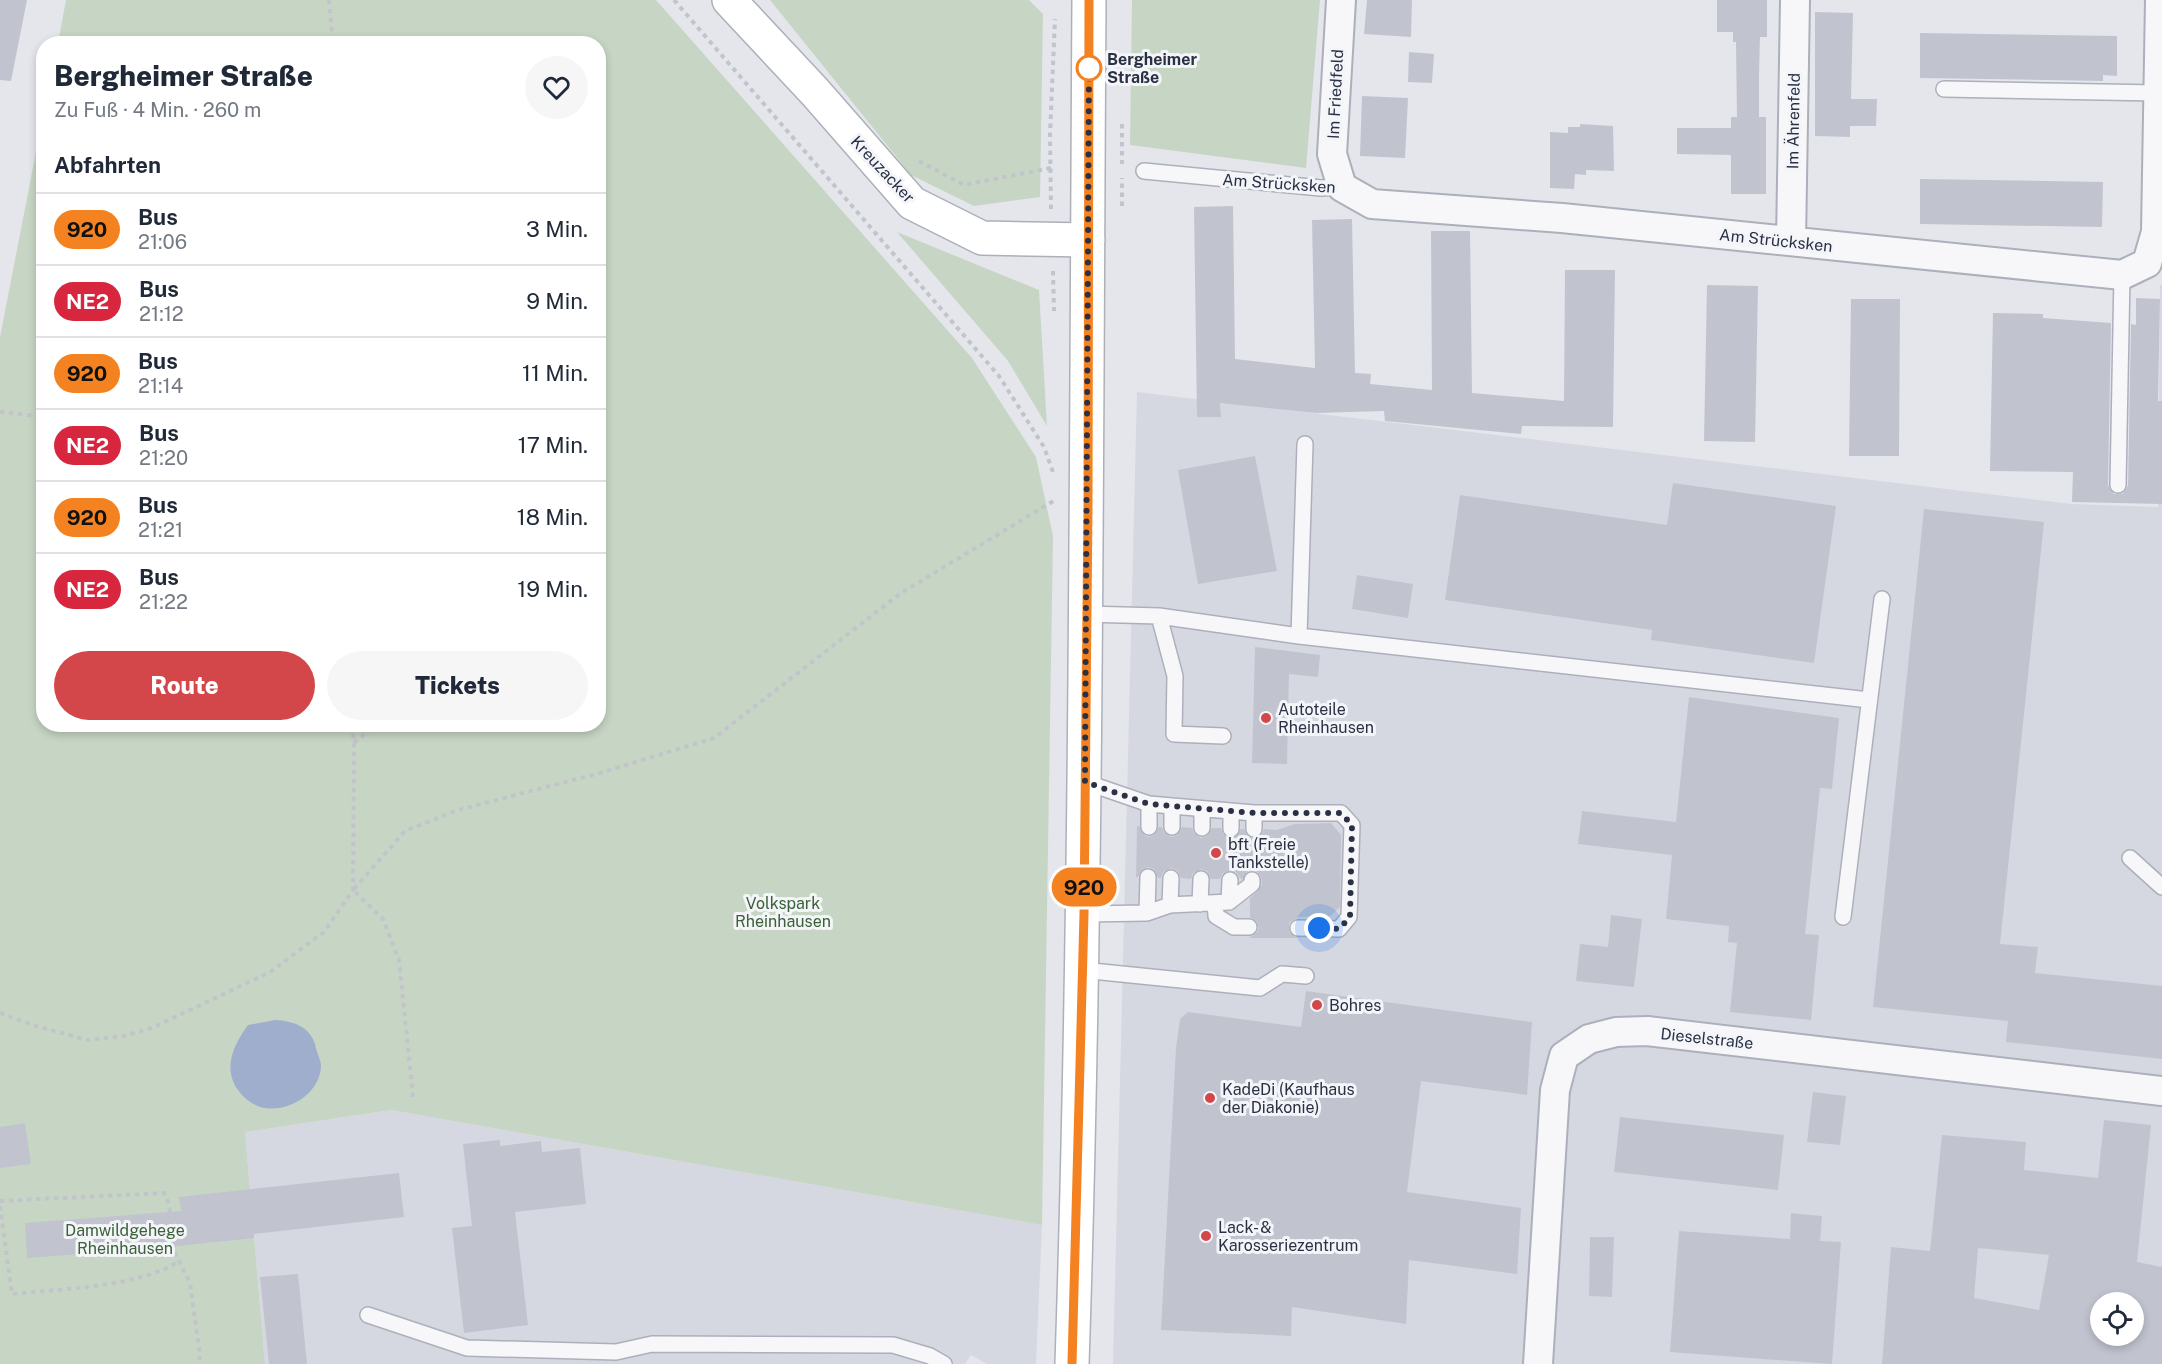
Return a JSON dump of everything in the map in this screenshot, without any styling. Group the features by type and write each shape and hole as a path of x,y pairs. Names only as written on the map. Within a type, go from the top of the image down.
{"main road":[{"name":"Kreuzacker","path":"729,0 912,203 982,238 1088,240"},
{"path":"1072,1364 1084,914 1088,509 1087,0"}],"street":[{"name":"Im Friedfeld","path":"1341,0 1332,154 1342,187"},
{"name":"Im Ährenfeld","path":"1791,241 1795,0"},
{"path":"2122,274 2147,263 2156,232 2160,0"},
{"name":"Am Strücksken","path":"1342,187 1372,204 1562,218 2122,274"},
{"name":"Dieselstraße","path":"1539,1364 1555,1090 1564,1056 1589,1039 1616,1032 1647,1031 2162,1090"}],"lane":[{"path":"1944,89 2158,93"},
{"name":"Am Strücksken","path":"1144,171 1322,189 1342,187"},
{"path":"2118,485 2122,274"},
{"path":"1299,636 1305,444"},
{"path":"1843,917 1882,599"},
{"path":"1086,614 1159,616 1299,636 1869,700"},
{"path":"1159,616 1175,676 1174,734 1222,736"},
{"path":"1085,782 1149,804 1231,812 1254,821 1285,813 1341,813 1352,825 1350,917 1339,929 1298,928"},
{"path":"1149,804 1149,827"},
{"path":"1172,806 1172,827"},
{"path":"1202,809 1202,828"},
{"path":"1231,812 1231,829"},
{"path":"2130,858 2162,887"},
{"path":"1147,913 1148,878"},
{"path":"1170,905 1171,878"},
{"path":"1201,879 1215,903 1216,916 1234,927 1249,927"},
{"path":"1215,903 1230,880"},
{"path":"1084,914 1147,913 1170,905 1215,903 1252,884 1252,880"},
{"path":"1082,970 1260,988 1282,974 1306,976"},
{"path":"368,1315 467,1348 616,1352 652,1344 893,1345 930,1356 944,1364"}],"path":[{"path":"329,0 332,36"},
{"path":"674,0 999,376 1044,447 1055,477"},
{"path":"913,160 964,185 1050,168"},
{"path":"0,412 36,416"},
{"path":"0,1013 87,1040 123,1036 152,1028 270,972 324,932 353,890 405,831 458,810 600,773 714,738 901,593 1050,502 1063,497"},
{"path":"353,732 353,890 383,919 399,960 413,1097"},
{"path":"354,743 367,732"},
{"path":"0,1201 164,1193 169,1204 174,1251 190,1283 200,1355 199,1364"},
{"path":"0,1206 12,1294 127,1281 168,1269 179,1261"}],"shaded area":[{"path":"2160,285 2162,285 2162,1364 1113,1364 1137,392 2072,504 2158,507"},
{"path":"391,1110 1042,1225 1036,1364 987,1364 971,1355 965,1364 265,1364 245,1132"}],"green space":[{"name":"Volkspark Rheinhausen","path":"66,0 656,0 972,358 1036,457 1053,536 1042,1225 391,1110 245,1132 265,1364 0,1364 0,337 36,152 36,732 606,732 606,36 59,36"},
{"path":"770,0 1029,0 1043,14 1040,197 974,206 911,175"},
{"path":"1132,0 1320,0 1306,168 1130,145"},
{"path":"897,232 1039,290 1047,426 1008,361"}],"water":[{"path":"275,1020 294,1023 309,1033 315,1044 321,1066 315,1085 302,1099 284,1107 265,1108 242,1095 232,1077 231,1060 237,1042 248,1025"}],"building":[{"path":"0,0 27,0 11,81 0,80"},
{"path":"1367,0 1412,0 1411,37 1364,34"},
{"path":"1717,0 1767,0 1767,37 1760,37 1759,75 1759,117 1766,117 1766,194 1731,194 1731,155 1677,154 1677,128 1731,128 1731,117 1737,117 1736,42 1733,42 1733,32 1717,32"},
{"path":"1815,12 1853,13 1851,99 1877,99 1876,126 1850,126 1850,137 1815,136"},
{"path":"1920,33 2117,36 2117,76 2103,75 2103,81 1920,78"},
{"path":"1409,52 1434,54 1432,83 1408,82"},
{"path":"1362,96 1408,98 1405,158 1360,156"},
{"path":"1580,124 1613,126 1614,171 1586,170 1586,175 1575,174 1574,189 1550,188 1550,132 1568,133 1568,127 1580,127"},
{"path":"1920,179 2103,182 2102,227 1920,224"},
{"path":"1233,206 1235,359 1315,368 1312,220 1352,219 1355,373 1371,374 1370,384 1432,390 1431,231 1470,231 1472,393 1564,401 1565,270 1615,270 1613,427 1522,426 1521,434 1385,421 1384,411 1316,413 1220,403 1221,417 1197,417 1194,207"},
{"path":"1707,285 1758,286 1755,442 1704,441"},
{"path":"2136,298 2160,299 2158,401 2162,401 2162,504 2072,502 2073,472 1990,471 1993,313 2043,314 2043,318 2111,323 2108,485 2114,494 2122,494 2126,490 2128,485 2131,324 2136,325"},
{"path":"1851,299 1900,299 1899,456 1849,456"},
{"path":"1255,456 1277,571 1198,584 1178,470"},
{"path":"1673,483 1836,506 1814,663 1651,640 1652,630 1445,600 1460,495 1667,525"},
{"path":"1924,509 2044,522 2000,944 2038,947 2035,973 2162,986 2162,1059 2006,1042 2008,1021 1873,1007"},
{"path":"1357,575 1413,584 1408,618 1352,609"},
{"path":"1255,647 1320,655 1318,677 1289,674 1287,764 1252,763"},
{"path":"1689,697 1839,718 1832,789 1820,788 1805,934 1819,935 1811,1020 1730,1012 1737,943 1728,942 1729,926 1666,919 1672,855 1578,844 1582,811 1676,822"},
{"path":"1331,823 1341,835 1340,907 1330,916 1299,917 1293,920 1289,923 1289,932 1298,938 1249,938 1259,928 1257,922 1250,917 1250,898 1262,885 1261,876 1256,871 1248,871 1242,880 1236,872 1230,870 1222,874 1220,879 1211,879 1207,871 1201,869 1193,873 1191,879 1181,878 1177,870 1171,868 1163,872 1161,878 1158,878 1154,869 1148,867 1136,877 1137,826 1148,837 1154,835 1159,827 1162,827 1164,832 1171,837 1177,835 1182,827 1192,828 1194,833 1201,838 1207,836 1212,828 1221,828 1223,834 1230,839 1236,837 1241,829 1244,829 1249,837 1255,839 1262,834 1264,829 1277,830 1294,824"},
{"path":"1611,915 1642,919 1634,987 1576,981 1580,944 1608,947"},
{"path":"1306,991 1532,1022 1527,1095 1421,1081 1407,1192 1521,1208 1517,1274 1409,1260 1406,1324 1292,1307 1291,1336 1161,1330 1176,1048 1180,1019 1188,1012 1301,1027"},
{"path":"1813,1092 1846,1096 1840,1145 1807,1142"},
{"path":"1620,1117 1784,1135 1778,1190 1614,1172"},
{"path":"2104,1120 2151,1125 2137,1262 2162,1267 2162,1364 1882,1364 1891,1247 1930,1251 1942,1135 2026,1142 2024,1170 2098,1178","holes":["1978,1248 2049,1255 2039,1310 1974,1298"]},
{"path":"25,1123 31,1164 0,1168 0,1127"},
{"path":"500,1140 500,1146 541,1141 542,1152 580,1148 586,1204 515,1212 528,1325 464,1333 452,1228 472,1226 463,1144"},
{"path":"399,1173 404,1217 254,1234 254,1238 150,1249 27,1258 25,1223 181,1211 179,1197"},
{"path":"1791,1213 1822,1216 1820,1241 1841,1242 1832,1364 1670,1352 1679,1231 1790,1239"},
{"path":"1590,1237 1614,1237 1612,1297 1589,1296"},
{"path":"298,1274 307,1364 269,1364 260,1277"}],"bus line":[{"name":"920","path":"1072,1364 1084,914 1089,0"}],"place":[{"name":"Bergheimer Straße","path":"1089,68"},
{"name":"Autoteile Rheinhausen","path":"1266,718"},
{"name":"bft (Freie Tankstelle)","path":"1216,853"},
{"name":"Bohres","path":"1317,1005"},
{"name":"KadeDi (Kaufhaus der Diakonie)","path":"1210,1098"},
{"name":"Lack- & Karosseriezentrum","path":"1206,1236"}],"route":[{"path":"1089,68 1085,782 1149,804 1254,813 1341,813 1352,825 1350,917 1339,929 1319,928"}],"park label":[{"name":"Damwildgehege Rheinhausen","path":"125,1239"}]}
